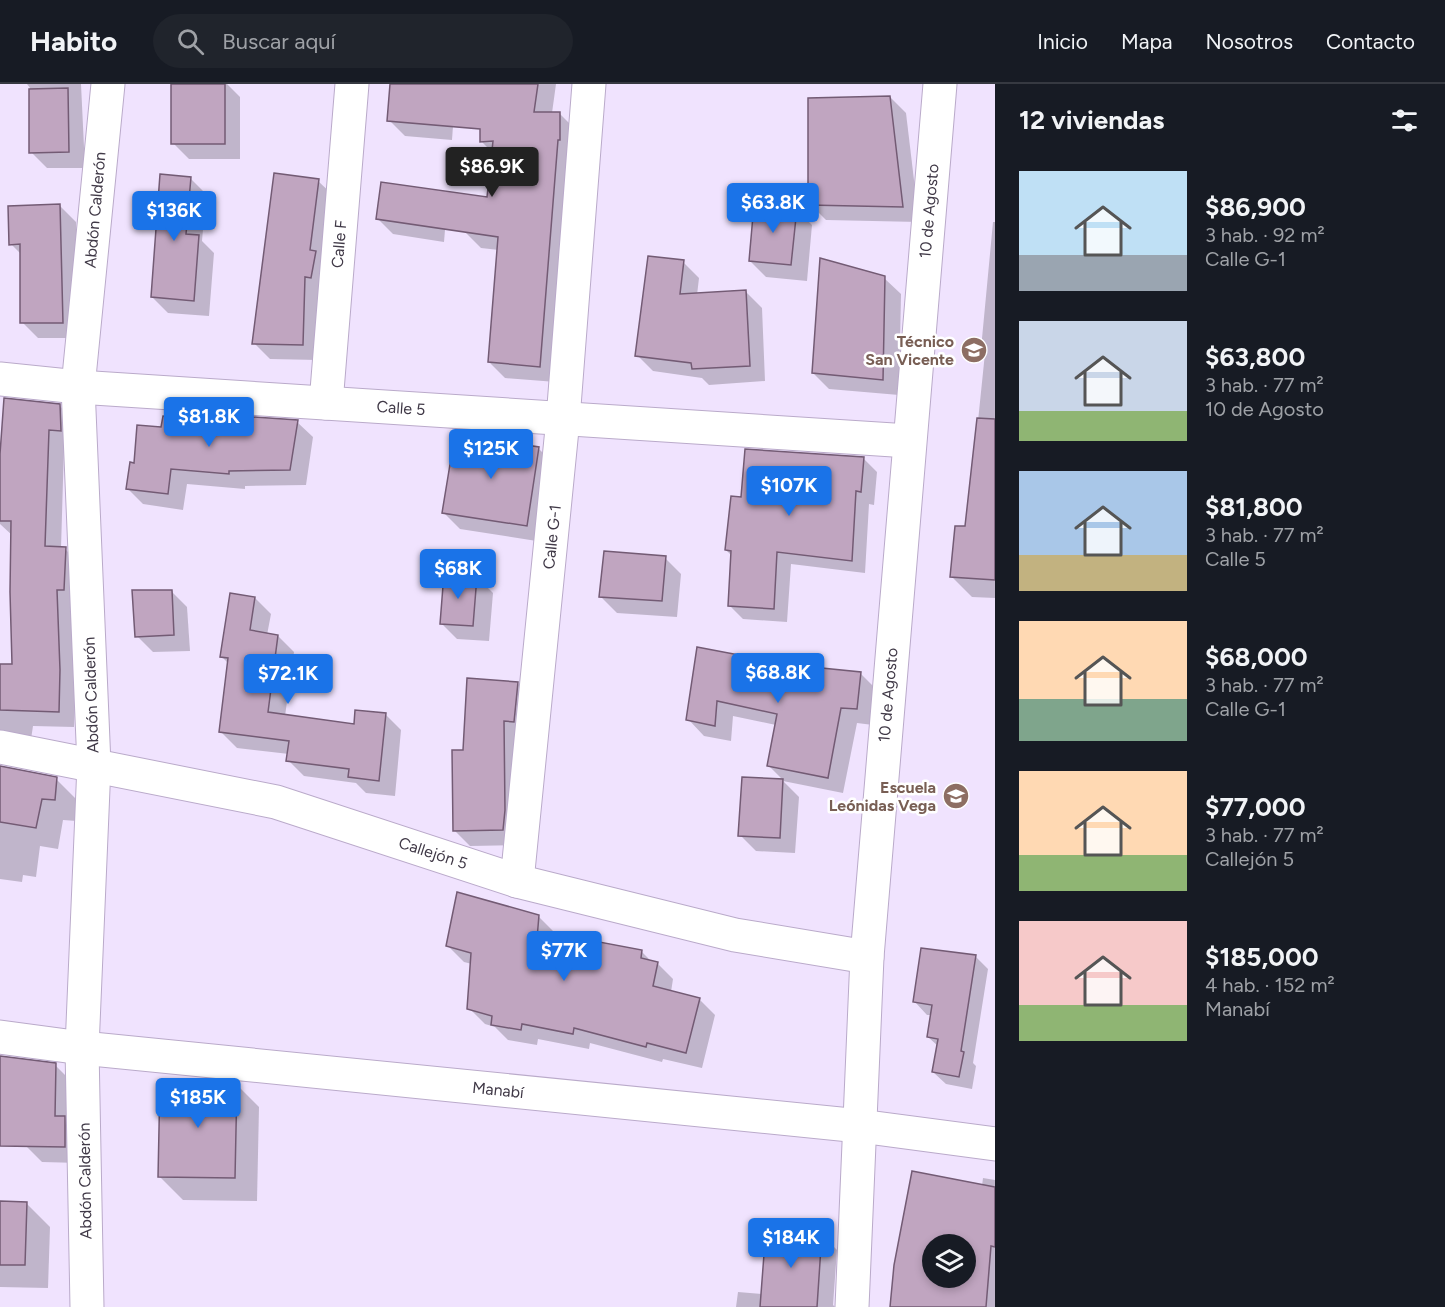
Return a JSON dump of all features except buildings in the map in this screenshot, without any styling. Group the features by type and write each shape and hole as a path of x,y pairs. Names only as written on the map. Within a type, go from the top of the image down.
{"street":[{"name":"Abdón Calderón","path":"87,1307 82,1048 94,765 78,387 108,84"},
{"name":"Calle F","path":"326,403 352,84"},
{"name":"Calle G-1","path":"518,881 563,419 589,84"},
{"name":"10 de Agosto","path":"852,1307 867,957 940,84"},
{"name":"Calle 5","path":"0,379 78,387 909,441"},
{"name":"Callejón 5","path":"0,747 276,802 518,881 735,935 867,957"},
{"name":"Manabí","path":"0,1037 82,1048 860,1126 995,1144"}],"place":[{"name":"Técnico San Vicente","path":"974,350"},
{"name":"Escuela Leónidas Vega","path":"956,796"}]}
